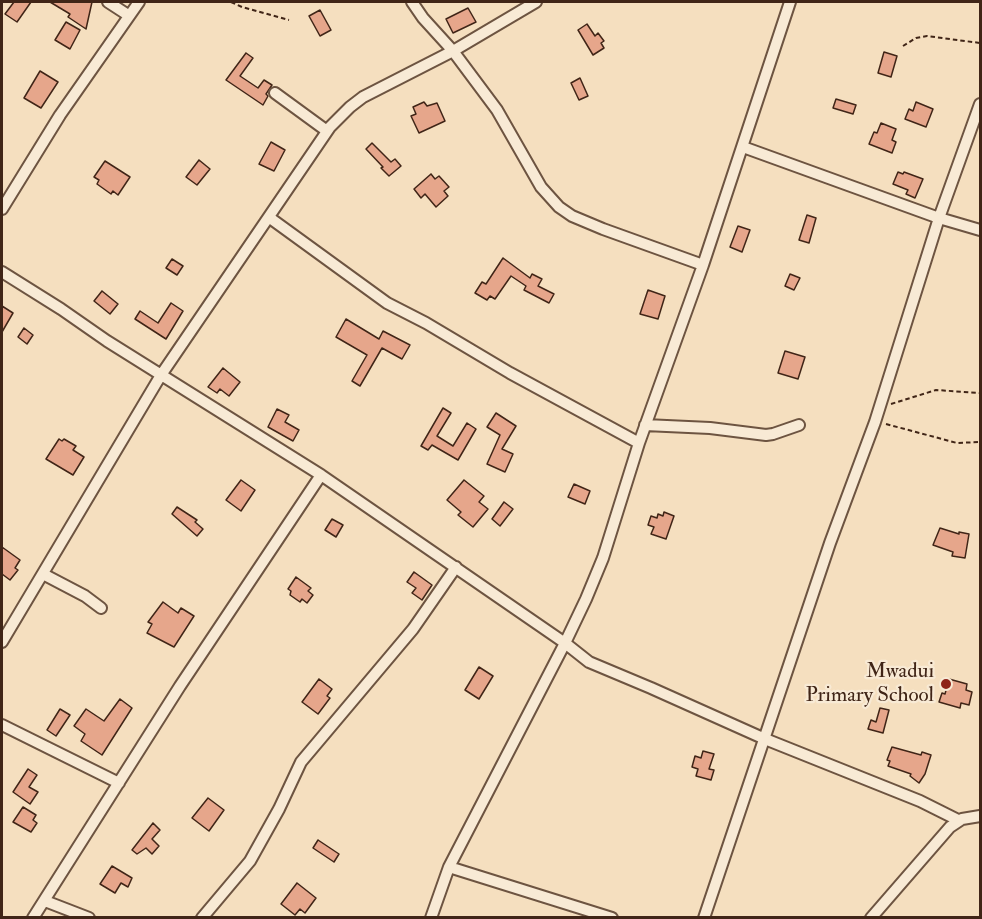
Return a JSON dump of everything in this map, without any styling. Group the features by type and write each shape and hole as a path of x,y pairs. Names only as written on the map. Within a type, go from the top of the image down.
{"street":[{"path":"2,209 60,115 139,2"},
{"path":"412,2 498,110 541,186 559,207 572,216 603,229 703,265"},
{"path":"2,642 161,375 270,218 327,131 350,107 363,98 453,51 536,2"},
{"path":"431,918 449,867 565,643 603,558 645,425 703,265 790,2"},
{"path":"116,4 128,15"},
{"path":"275,93 327,131"},
{"path":"704,918 830,543 880,405 939,218 981,104"},
{"path":"743,147 939,218 981,230"},
{"path":"270,218 387,303 639,443"},
{"path":"2,272 321,475 565,643 589,662 765,740 920,801 958,820"},
{"path":"645,425 710,428 766,435 799,425"},
{"path":"33,918 180,686 321,475"},
{"path":"202,918 250,861 279,809 301,762 413,629 456,567"},
{"path":"43,574 85,596 101,608"},
{"path":"2,725 119,783"},
{"path":"871,918 950,827 958,820 981,816"},
{"path":"449,867 612,918"},
{"path":"45,901 89,918"}],"path":[{"path":"231,2 288,20"},
{"path":"903,46 916,38 927,36 981,43"},
{"path":"880,405 936,390 981,393"},
{"path":"874,422 957,443 981,442"}],"building":[{"path":"14,2 31,2 17,22 5,14"},
{"path":"50,2 92,2 86,29 68,17 70,14"},
{"path":"468,8 476,22 453,33 446,19"},
{"path":"320,10 331,30 320,36 309,16"},
{"path":"66,22 80,30 70,49 55,40"},
{"path":"587,24 595,36 598,33 604,41 601,43 604,48 593,55 578,30"},
{"path":"884,52 897,56 891,77 878,73"},
{"path":"246,53 253,58 240,76 258,88 264,80 272,85 263,105 226,80"},
{"path":"40,71 58,82 41,108 24,98"},
{"path":"580,78 588,96 579,100 571,83"},
{"path":"836,99 856,105 853,114 833,108"},
{"path":"424,102 427,106 437,103 445,121 419,133 411,116 416,114 413,107"},
{"path":"916,102 933,109 926,127 905,119 909,109 913,111"},
{"path":"881,123 896,129 892,140 896,142 892,153 869,144"},
{"path":"271,142 285,150 274,171 259,164"},
{"path":"372,143 391,162 395,159 401,166 389,176 366,149"},
{"path":"199,160 210,169 197,185 186,177"},
{"path":"105,161 130,177 118,195 113,191 111,194 97,184 99,180 94,177"},
{"path":"898,172 923,179 915,198 906,194 908,190 893,184"},
{"path":"431,174 435,179 439,176 449,187 444,191 448,196 436,207 425,194 421,198 414,189"},
{"path":"807,215 816,218 809,243 799,240"},
{"path":"738,226 750,230 742,252 730,247"},
{"path":"503,258 530,278 532,274 542,279 538,286 554,294 549,303 524,290 526,286 511,276 495,299 490,296 487,300 475,293 482,282 486,284"},
{"path":"172,259 183,266 177,275 166,268"},
{"path":"790,274 800,278 794,290 785,286"},
{"path":"648,290 665,296 658,319 640,314"},
{"path":"102,291 118,304 110,314 94,301"},
{"path":"171,303 183,311 166,339 135,319 140,311 158,323"},
{"path":"2,306 13,313 2,332"},
{"path":"346,319 379,339 383,331 410,345 402,359 382,348 360,386 352,381 367,355 336,337"},
{"path":"24,328 33,335 27,344 18,337"},
{"path":"785,351 805,357 798,379 778,373"},
{"path":"223,368 240,382 229,396 220,389 217,393 208,387"},
{"path":"443,408 451,413 437,436 453,446 467,423 476,429 458,460 432,445 428,450 421,446"},
{"path":"277,409 289,415 285,422 299,430 293,441 268,427"},
{"path":"496,413 516,426 502,449 513,454 505,472 487,464 500,435 487,427"},
{"path":"59,439 62,441 64,439 76,446 73,450 84,457 73,475 46,459"},
{"path":"241,480 255,490 241,511 226,500"},
{"path":"464,480 484,496 479,502 488,509 473,527 458,515 461,512 447,500"},
{"path":"574,484 590,491 585,504 568,497"},
{"path":"504,502 513,509 500,526 492,519"},
{"path":"177,507 197,520 195,522 203,529 197,536 172,514"},
{"path":"664,512 674,516 666,539 651,534 654,527 648,525 651,516 657,518 658,514 663,516"},
{"path":"332,519 343,525 336,537 325,530"},
{"path":"940,528 959,534 959,532 969,534 965,558 952,556 953,552 933,545"},
{"path":"2,547 20,560 15,568 18,570 10,580 2,574"},
{"path":"414,572 432,585 422,600 412,593 416,588 407,582"},
{"path":"296,577 311,588 308,591 313,595 307,603 302,599 300,602 290,595 291,591 288,589"},
{"path":"163,602 178,613 181,608 194,616 174,647 147,633 152,624 148,622"},
{"path":"479,667 493,676 479,699 465,690"},
{"path":"319,679 332,689 327,696 330,698 318,714 302,702"},
{"path":"949,679 967,684 966,690 972,692 969,705 961,703 960,708 939,702 942,693 945,694"},
{"path":"120,699 132,708 102,755 81,741 85,734 74,726 86,709 104,721"},
{"path":"880,708 889,710 883,733 868,729 871,720 876,722"},
{"path":"60,709 70,715 56,736 47,730"},
{"path":"892,747 921,755 922,752 931,755 925,774 919,783 910,776 911,774 888,766 890,761 887,760"},
{"path":"703,751 714,754 709,769 714,770 711,780 696,776 698,769 692,767 695,756 701,758"},
{"path":"28,769 37,775 29,787 38,792 30,804 13,792"},
{"path":"208,798 224,810 209,831 192,818"},
{"path":"23,807 36,815 33,820 37,823 31,832 13,822"},
{"path":"153,823 160,830 152,839 159,846 152,854 146,848 137,854 132,850"},
{"path":"318,840 339,854 334,862 313,848"},
{"path":"112,866 132,878 128,887 121,883 115,893 100,884"},
{"path":"297,883 316,898 305,913 300,909 295,915 281,904"}],"place":[{"name":"Mwadui Primary School","path":"946,684"}]}
